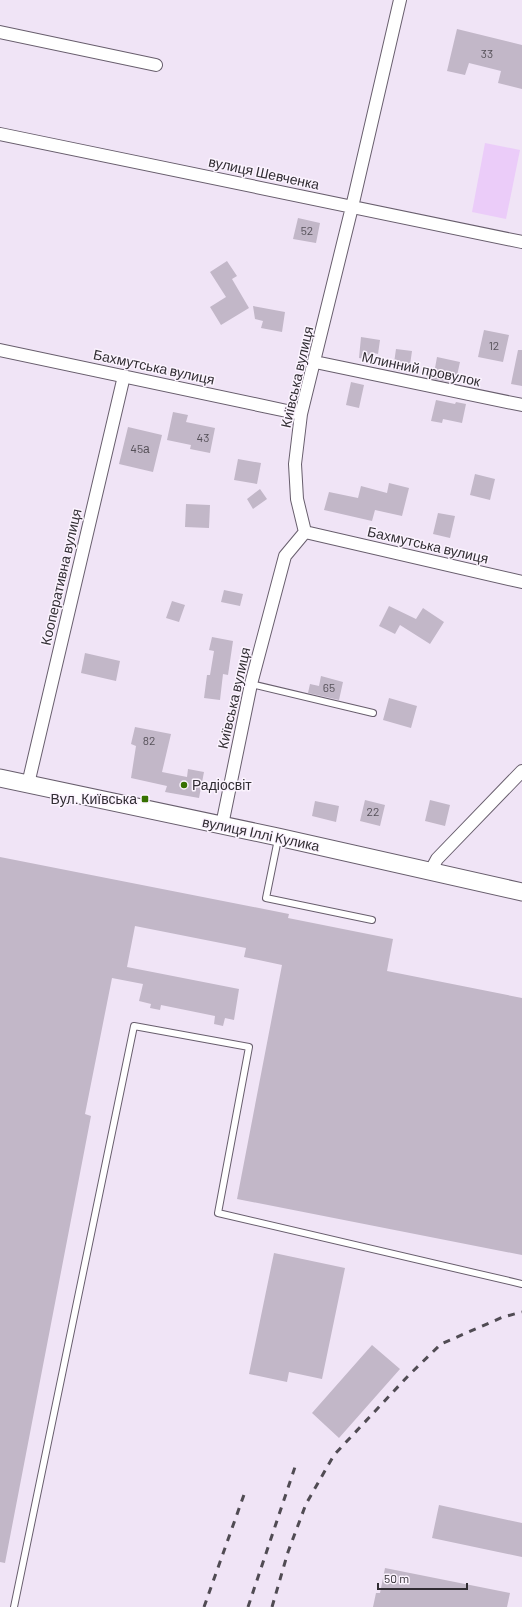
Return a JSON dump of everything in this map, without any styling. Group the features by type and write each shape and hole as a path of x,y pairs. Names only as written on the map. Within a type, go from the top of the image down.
{"street":[{"name":"Київська вулиця","path":"222,825 251,684 285,556 305,532 297,499 295,464 301,414 315,362 400,0"},
{"path":"0,32 156,65"},
{"name":"вулиця Шевченка","path":"0,134 200,174 522,242"},
{"name":"Бахмутська вулиця","path":"0,350 301,414"},
{"name":"Млинний провулок","path":"315,362 522,405"},
{"name":"Кооперативна вулиця","path":"28,784 124,376"},
{"name":"Бахмутська вулиця","path":"305,532 522,582"},
{"path":"430,872 438,859 522,772"},
{"name":"вулиця Іллі Кулика","path":"0,778 278,837 522,892"}],"lane":[{"path":"251,684 373,713"},
{"path":"278,837 266,898 372,920"},
{"path":"14,1607 134,1026 249,1047 218,1213 522,1284"}],"shaded area":[{"path":"485,143 520,150 506,219 472,212"}],"building":[{"path":"457,29 522,45 522,89 498,83 501,71 469,63 465,75 447,71"},
{"path":"298,218 320,223 316,243 293,239"},
{"path":"227,261 237,276 232,279 249,308 221,325 210,307 226,297 210,272"},
{"path":"253,306 285,312 282,332 261,328 263,321 255,319"},
{"path":"484,330 509,335 503,362 478,357"},
{"path":"361,337 380,340 378,354 374,353 373,360 359,358"},
{"path":"396,349 412,351 409,372 393,370"},
{"path":"518,350 522,350 522,386 511,384"},
{"path":"437,357 460,362 456,380 449,379 449,382 433,379"},
{"path":"351,382 364,385 359,408 346,405"},
{"path":"436,400 455,404 456,402 466,404 462,423 443,419 442,423 431,421"},
{"path":"173,412 188,415 186,422 215,428 210,453 190,449 191,445 167,440"},
{"path":"128,427 162,435 153,472 119,464"},
{"path":"238,459 261,463 257,484 234,480"},
{"path":"475,474 495,479 490,500 470,495"},
{"path":"389,483 409,488 402,516 375,510 372,521 324,510 329,492 358,498 361,486 387,493"},
{"path":"260,489 267,499 253,509 247,499"},
{"path":"186,504 210,505 209,528 185,527"},
{"path":"438,513 455,516 450,538 433,534"},
{"path":"224,590 243,594 240,606 221,602"},
{"path":"172,601 185,605 179,622 166,618"},
{"path":"389,606 416,619 423,608 444,622 430,644 400,625 395,634 379,626"},
{"path":"212,637 233,641 228,675 223,674 220,700 204,698 207,675 210,675 214,651 209,650"},
{"path":"85,653 120,661 116,681 81,673"},
{"path":"321,676 343,682 339,700 308,693 310,684 319,686"},
{"path":"389,698 417,706 411,728 383,720"},
{"path":"135,727 171,734 162,772 187,777 188,769 204,772 199,798 165,792 167,786 131,778 136,746 131,744"},
{"path":"365,800 385,805 380,826 360,821"},
{"path":"430,800 450,805 445,826 425,821"},
{"path":"315,801 339,806 336,822 312,816"},
{"path":"0,857 289,914 288,918 393,939 387,971 522,998 522,1255 237,1199 282,965 244,957 246,948 135,926 127,967 239,989 234,1020 225,1018 223,1026 214,1024 215,1016 161,1005 160,1010 150,1008 151,1004 139,1001 143,984 112,978 85,1114 91,1116 5,1563 0,1562"},
{"path":"274,1253 345,1268 322,1379 289,1372 287,1382 249,1374"},
{"path":"372,1345 400,1369 339,1438 312,1413"},
{"path":"439,1505 522,1523 522,1557 432,1538"},
{"path":"385,1568 510,1593 507,1607 373,1607 376,1593 380,1593"}],"railway":[{"path":"272,1607 288,1552 306,1504 334,1455 408,1376 441,1344 503,1317 522,1312"},
{"path":"248,1607 295,1467"},
{"path":"204,1607 246,1489"}],"place":[{"name":"Радіосвіт","path":"184,785"},
{"name":"Вул. Київська","path":"145,799"}]}
